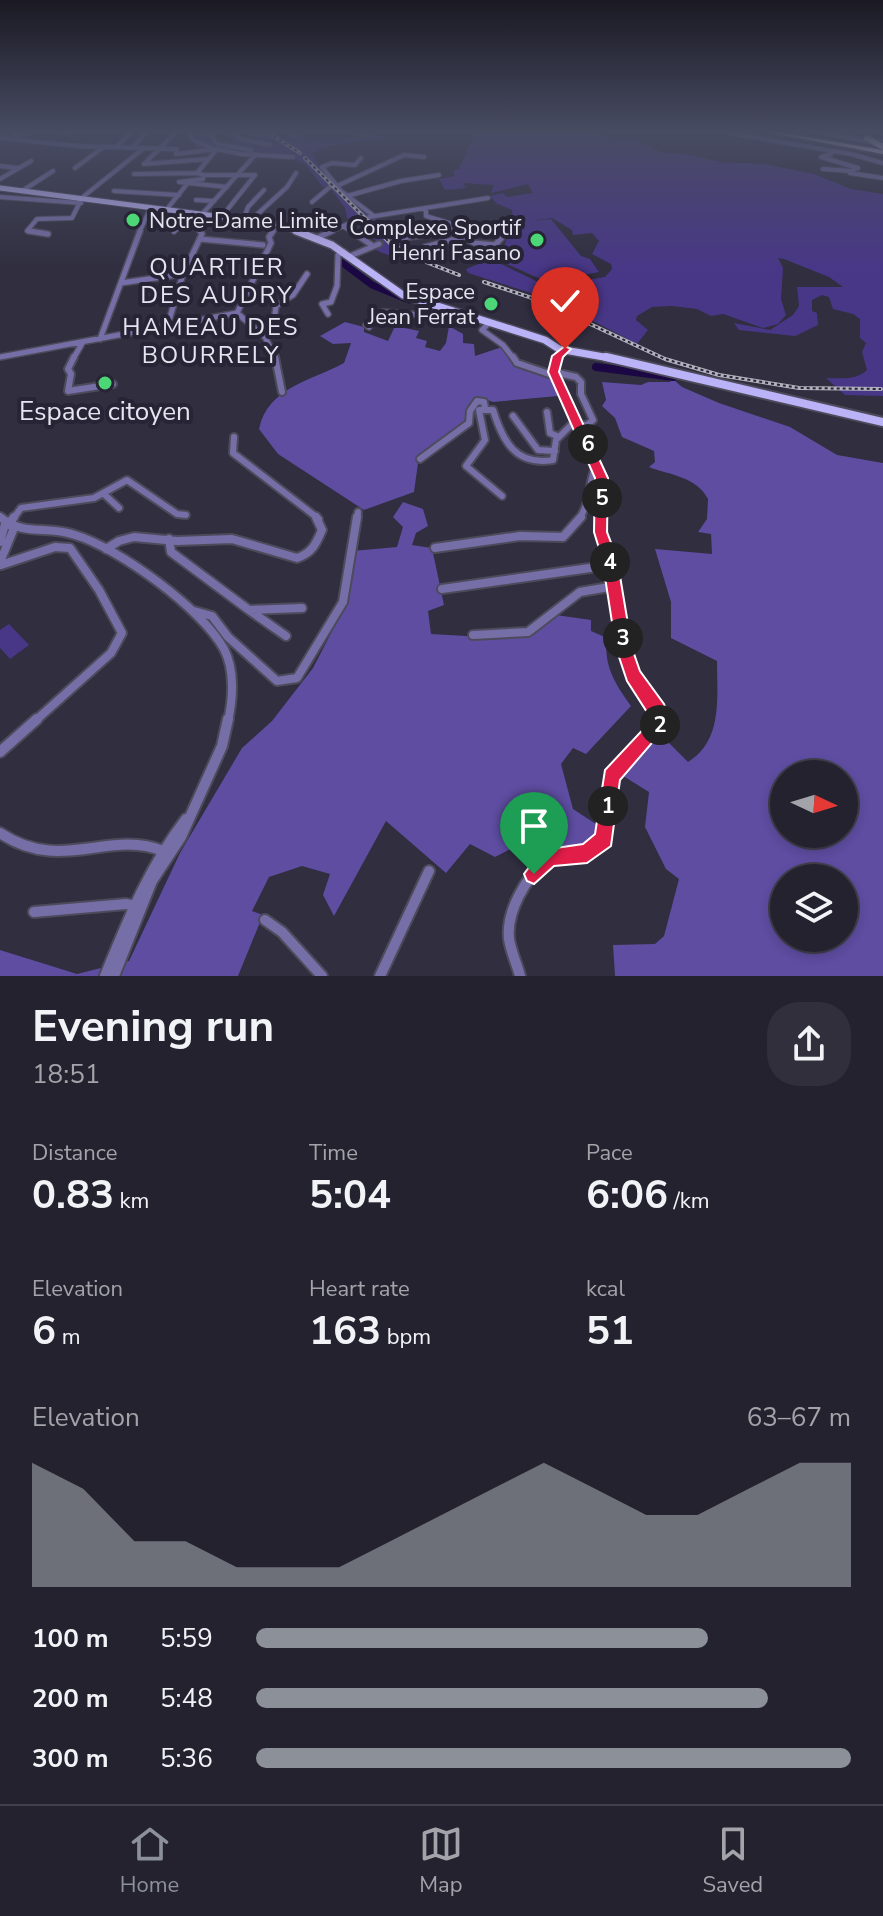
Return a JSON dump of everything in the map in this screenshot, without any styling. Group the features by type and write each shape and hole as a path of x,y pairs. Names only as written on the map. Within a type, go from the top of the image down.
{"main road":[{"path":"0,188 81,202 248,219 317,238 347,254 387,286 437,306 545,340 560,348 883,422"}],"street":[{"path":"22,191 41,179"},
{"path":"48,234 27,231 37,219 72,218 81,202 109,179"},
{"path":"200,179 179,182 227,187"},
{"path":"203,213 234,179"},
{"path":"223,215 252,179"},
{"path":"248,219 287,187 292,179"},
{"path":"329,179 372,217 488,198"},
{"path":"312,202 334,186 354,179"},
{"path":"347,196 417,179"},
{"path":"167,209 187,184"},
{"path":"248,219 248,207 264,190"},
{"path":"114,191 179,195"},
{"path":"0,197 81,202"},
{"path":"196,200 214,201"},
{"path":"100,339 151,208"},
{"path":"426,208 426,216 449,223 463,237 481,245 495,245 508,232 511,218"},
{"path":"174,232 180,226 195,226 213,214"},
{"path":"52,226 57,219"},
{"path":"317,238 357,220"},
{"path":"167,327 183,274 202,232 195,226"},
{"path":"328,314 322,304 331,302 335,294 338,255 376,245 343,226"},
{"path":"237,313 271,243 269,237 277,227"},
{"path":"394,239 455,231"},
{"path":"425,247 463,237"},
{"path":"200,239 263,245"},
{"path":"121,283 183,274"},
{"path":"262,331 274,321 276,306 293,295 307,274"},
{"path":"369,327 366,325 383,312 423,315 437,306"},
{"path":"0,356 237,313 262,331 278,359 282,392"},
{"path":"490,322 482,330 517,363 576,377 581,382 581,394 593,420 587,425 577,423"},
{"path":"80,342 68,369 71,374 68,391 113,384"},
{"path":"520,976 508,931 523,891 542,862 549,857 587,854 604,839 611,776 661,722 658,710 639,685 629,665 611,565 601,532 602,485 597,464 554,374 560,348"},
{"path":"420,459 469,423 470,411 477,401 484,402 485,408"},
{"path":"502,496 466,466 485,440 478,413 485,408 493,410 497,425 518,458 548,461 555,458 556,444 550,433 547,412"},
{"path":"513,416 538,450 556,444 577,423"},
{"path":"106,549 129,537 245,540 287,559 305,555 317,543 322,530 319,519 233,453 234,437"},
{"path":"543,444 556,444"},
{"path":"435,548 520,536 563,537 576,524 590,500 592,468 597,464"},
{"path":"0,542 7,524 21,508 104,494 127,480 177,514 186,515"},
{"path":"104,494 119,508"},
{"path":"191,611 212,616 228,637 277,681 297,678 343,602 358,512"},
{"path":"7,524 70,532 139,567 209,627 225,651 232,702 222,746 181,837 165,852 145,880 140,906 114,976"},
{"path":"0,752 99,665 111,653 122,633 99,590 70,548 55,547 0,565 7,524"},
{"path":"169,539 171,552 286,636"},
{"path":"442,589 611,565"},
{"path":"473,635 528,632 580,592 615,586"},
{"path":"249,610 302,608"},
{"path":"0,833 7,840 25,848 57,853 149,844 165,852"},
{"path":"380,976 429,871"},
{"path":"34,912 140,906"},
{"path":"105,976 140,906"},
{"path":"265,920 282,932 322,976"}],"shaded area":[{"path":"316,179 323,179 383,239 421,262 373,248 377,242 359,223 347,225 354,220 347,218 345,208 329,186 323,187"},
{"path":"326,179 378,217 376,220 381,221 377,224 389,229 386,231 393,237 402,235 399,242 410,252 422,256 419,259 388,239"},
{"path":"439,179 825,179 851,189 883,194 883,396 845,395 826,378 853,377 867,370 862,352 866,343 860,338 860,319 833,309 829,297 822,295 812,300 812,311 817,313 818,325 795,336 739,330 734,323 770,330 793,315 799,306 797,287 843,287 829,277 778,258 783,268 781,299 786,315 778,324 763,328 723,314 711,316 697,309 652,307 637,316 636,320 648,330 637,344 553,300 468,273 466,269 491,259 544,285 578,288 581,281 605,277 612,269 611,264 592,254 599,241 592,233 573,235 572,230 552,218 529,221 551,219 581,256 590,259 599,272 547,282 498,260 513,224 526,222 513,220 512,210 496,203 490,196 533,193 528,184 491,193 494,185 463,183 466,188 445,190"},
{"path":"345,322 364,327 364,332 388,341 395,326 419,331 416,338 427,341 425,347 440,351 446,343 449,326 463,334 463,343 474,344 475,356 502,347 519,366 552,378 558,396 493,402 480,397 467,410 458,430 425,456 419,456 414,492 364,510 278,454 259,429 264,415 281,394 344,363 351,343 333,344 320,336"},
{"path":"646,369 677,376 674,380 682,387 790,427 837,455 883,463 883,976 615,976 613,945 655,944 664,936 679,879 666,869 645,827 649,792 620,774 661,735 688,762 699,753 713,730 717,703 717,661 671,638 671,602 655,549 712,554 711,534 698,532 707,519 708,499 697,485 649,467 655,462 654,451 622,437 615,418 602,406 606,400 602,382 641,385 671,382 666,378 656,379 644,374"},
{"path":"403,502 423,509 428,526 416,533 412,545 432,548 444,605 428,611 431,634 527,634 556,615 591,620 591,631 607,638 609,666 631,706 586,754 573,748 561,764 573,809 602,828 596,839 582,848 556,850 539,857 528,840 495,857 470,844 446,873 386,821 334,916 323,895 330,874 302,866 269,877 252,911 263,915 238,976 0,976 0,950 77,974 129,961 180,853 242,748 272,721 313,668 343,610 352,551 397,547 403,527 393,517"},
{"path":"9,624 29,645 10,659 0,648 0,630"}],"waterway":[{"path":"155,211 175,213"},
{"path":"340,261 372,285 409,300"},
{"path":"596,367 673,377"}],"tunnel":[{"path":"379,244 394,239"}],"railway":[{"path":"326,179 390,243 413,257 459,275"},
{"path":"484,282 541,301 665,359 719,375 799,388 881,389"}],"place":[{"name":"Notre-Dame Limite","path":"133,220"},
{"name":"Complexe Sportif Henri Fasano","path":"537,240"},
{"name":"Espace Jean Ferrat","path":"491,304"},
{"name":"Espace citoyen","path":"105,383"}],"district":[{"name":"QUARTIER DES AUDRY","path":"217,281"},
{"name":"HAMEAU DES BOURRELY","path":"211,341"}],"route":[{"path":"534,874 549,857 576,856 596,849 604,839 607,828 611,776 616,767 661,722 658,710 633,675 624,648 610,558 601,532 601,478 554,372 558,356 565,349"}]}
